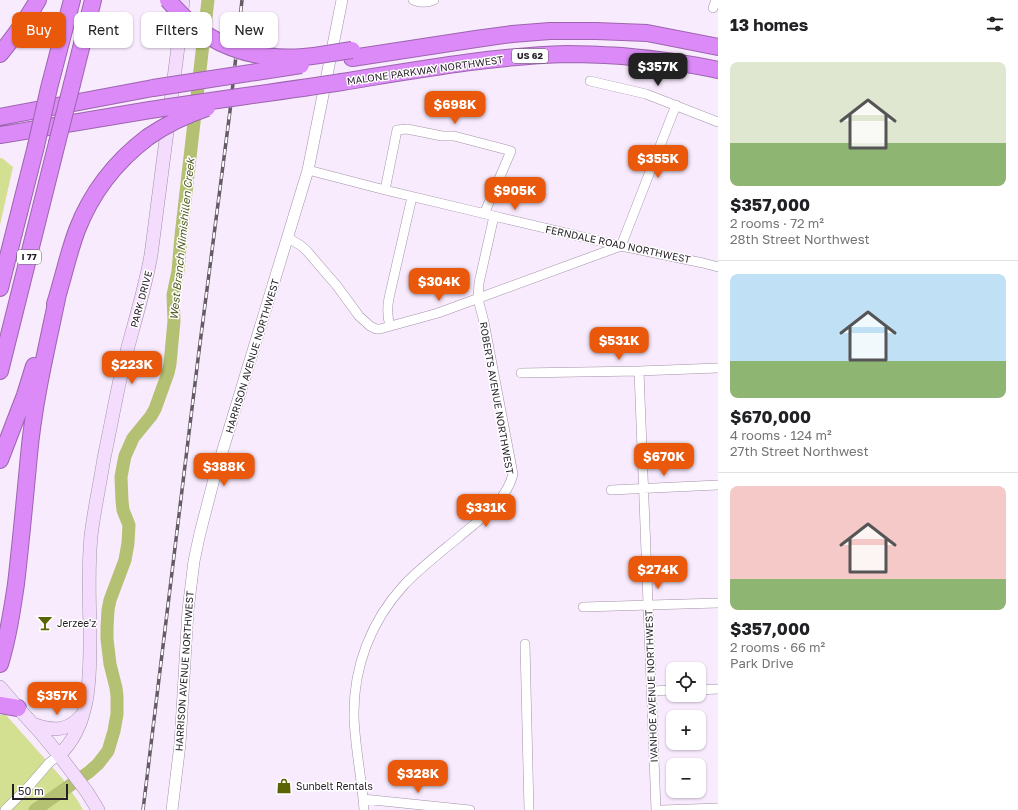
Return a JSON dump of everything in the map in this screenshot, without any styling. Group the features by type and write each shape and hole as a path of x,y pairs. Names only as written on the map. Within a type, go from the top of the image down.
{"highway":[{"path":"0,54 18,32 38,0"},
{"name":"I 77","path":"0,288 72,0"},
{"name":"I 77","path":"0,371 93,0"},
{"path":"168,0 184,18 200,31 219,42 246,52 269,57 292,58 318,55 352,54"},
{"name":"US 62","path":"352,54 474,32 512,34 550,31 647,33 718,47"},
{"path":"647,33 718,39"},
{"path":"0,118 112,95 352,54"},
{"name":"MALONE PARKWAY NORTHWEST","path":"274,92 481,61 514,57 569,54 605,55 659,60 718,70"},
{"path":"0,135 222,98 274,92"},
{"path":"0,460 25,395 77,231 94,194 122,159 148,136 173,122 198,111 274,92"},
{"path":"0,110 112,95"},
{"path":"0,249 19,183 35,150"},
{"path":"0,664 6,646 13,606 36,400 58,294"},
{"path":"0,705 18,708"}],"main road":[{"name":"PARK DRIVE","path":"62,758 76,731 87,698 90,654 89,584 91,534 121,376 146,282 151,255 183,0"},
{"path":"0,687 62,758 87,792 98,810"},
{"path":"33,724 57,729 65,728 76,722 82,714"}],"street":[{"name":"HARRISON AVENUE NORTHWEST","path":"172,810 180,744 188,610 194,561 214,479 308,170 342,0"},
{"path":"413,0 424,3 432,1"},
{"path":"590,81 646,94 718,122"},
{"path":"288,238 306,250 337,286 359,316 370,326 376,329 432,315 620,246 676,105"},
{"path":"385,190 397,130 407,129 442,136 454,136 510,151 484,214"},
{"name":"FERNDALE ROAD NORTHWEST","path":"308,170 412,197 620,246 703,262 718,267"},
{"path":"390,326 388,318 389,298 412,197"},
{"name":"ROBERTS AVENUE NORTHWEST","path":"364,810 355,733 354,699 361,660 371,634 388,605 405,584 497,503 512,480 513,474 484,322 478,299 479,278 494,216"},
{"path":"521,373 718,368"},
{"name":"IVANHOE AVENUE NORTHWEST","path":"639,371 656,810"},
{"path":"611,490 718,485"},
{"path":"583,607 718,603"},
{"path":"525,644 529,810"},
{"path":"706,690 718,689"},
{"path":"652,691 666,690"},
{"path":"5,810 49,763 62,758"},
{"path":"363,799 470,810"},
{"path":"662,810 718,808"}],"green space":[{"path":"0,158 13,167 0,225"},
{"path":"5,714 62,778 83,810 0,810 0,715"}],"waterway":[{"name":"West Branch Nimishillen Creek","path":"35,810 98,764 108,751 114,731 117,714 117,696 110,664 107,627 110,600 125,560 128,543 129,525 123,510 121,477 125,456 133,438 155,409 170,364 174,321 173,295 178,271 208,0"}],"railway":[{"path":"143,810 230,111 242,0"}],"place":[{"name":"Jerzee'z","path":"45,623"},
{"name":"Sunbelt Rentals","path":"284,786"}]}
